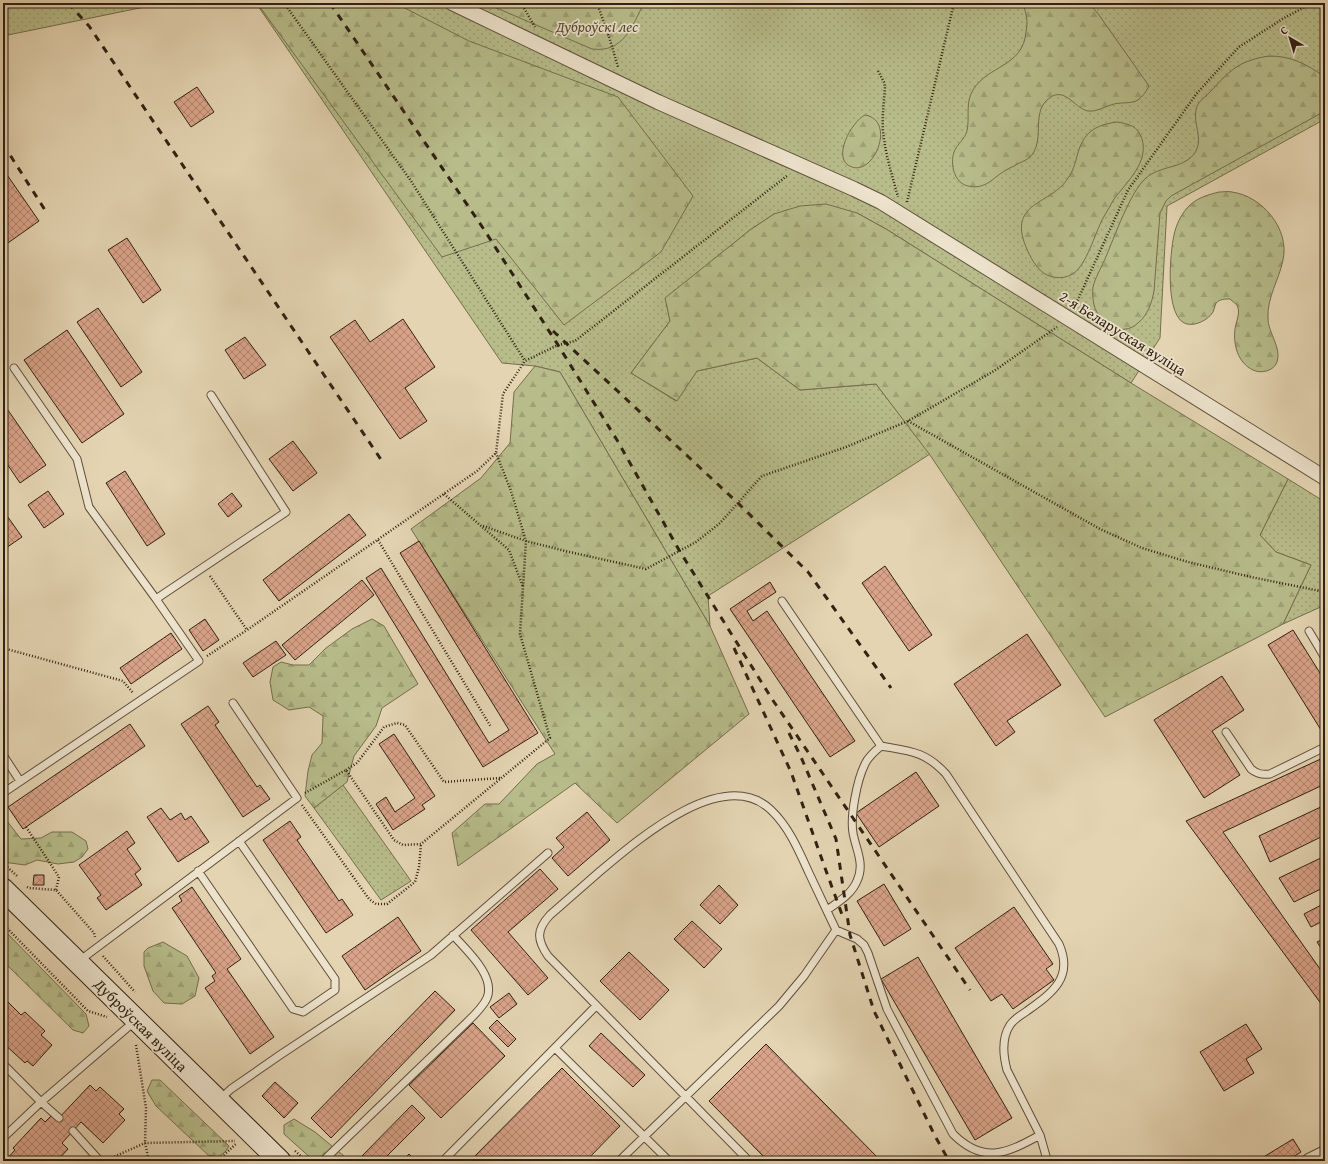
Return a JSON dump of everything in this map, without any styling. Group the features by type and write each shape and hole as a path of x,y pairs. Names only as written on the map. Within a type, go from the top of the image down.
{"main road":[{"name":"Дуброўская вуліца","path":"11,883 78,962 132,1030 285,1154"}],"street":[{"name":"2-я Беларуская вуліца","path":"452,3 620,84 881,202 1325,478"},
{"path":"1309,1161 1325,1153"}],"lane":[{"path":"3,793 199,661 89,507 77,459 14,368"},
{"path":"156,599 286,512 211,396"},
{"path":"782,601 881,746 916,752 937,764 946,774 1062,952 1065,968 1063,976 1058,984 1043,999 1016,1019 1007,1032 1004,1044 1004,1059 1007,1070 1040,1135 1046,1156 1045,1161"},
{"path":"1309,632 1325,658"},
{"path":"78,962 297,798 233,703"},
{"path":"1226,732 1250,770 1263,775 1270,774 1325,747"},
{"path":"827,910 845,898 858,880 860,856 852,827 856,798 865,763 881,746"},
{"path":"3,755 20,781"},
{"path":"749,1161 548,956 543,949 539,930 543,922 550,915 633,843 674,816 698,804 733,796 747,797 759,802 771,810 790,835 836,930 857,939 866,949 881,994 894,1025 954,1134 962,1144 974,1153 989,1157 1004,1154 1040,1135"},
{"path":"198,871 293,1009 303,1012 335,990 335,979 239,841"},
{"path":"218,1101 231,1089 274,1059 431,954 548,853"},
{"path":"619,1161 792,991 836,930"},
{"path":"323,1161 484,1004 488,996 488,992 487,979 483,970 453,935"},
{"path":"443,1161 596,1006"},
{"path":"3,1138 41,1102 132,1030"},
{"path":"555,1048 669,1161"},
{"path":"3,1064 59,1118"},
{"path":"73,1131 100,1161"}],"path":[{"path":"284,3 411,181 525,361"},
{"path":"597,3 617,63 620,84"},
{"path":"904,216 954,3"},
{"path":"483,526 526,541 646,568 696,542 720,523 762,476 846,447 908,422 994,371 1069,319 1128,190 1197,93 1239,47 1284,18 1315,3"},
{"path":"878,72 884,82 885,88 883,119 885,145 904,216"},
{"path":"346,770 394,840 403,845 420,844 550,738 520,634 526,541 511,491 496,453 503,394 525,361 558,345 575,341 801,165"},
{"path":"908,422 1100,529 1142,548 1223,571 1325,592"},
{"path":"199,661 247,630 477,471 496,453"},
{"path":"444,494 483,526 509,550 523,589"},
{"path":"378,540 491,727"},
{"path":"204,567 247,630"},
{"path":"3,648 123,681 139,701"},
{"path":"420,844 419,867 415,882 387,904 376,904 369,900 297,798 358,764 384,727 397,723 405,725 444,782 501,778"},
{"path":"26,827 59,877 56,890"},
{"path":"3,863 11,883"},
{"path":"24,883 29,888 56,890 94,933 96,948 136,993"},
{"path":"3,924 88,1011 110,1017 132,1030 146,1108 145,1143 149,1161"},
{"path":"105,1161 145,1143 240,1140 217,1161"},
{"path":"285,1154 307,1161"}],"green space":[{"path":"3,3 164,3 3,36"},
{"path":"90,3 158,3 92,8"},
{"path":"256,3 1325,3 1325,119 1167,206 1160,338 1131,383 886,229 857,213 774,214 750,230 666,298 670,321 631,373 676,401 697,371 757,358 800,390 876,384 930,454 708,596 710,626 560,372 535,366 502,363"},
{"path":"257,3 395,3 469,41 618,97 693,196 661,252 564,325 496,239 442,257"},
{"name":"Дуброўскі лес","path":"485,3 644,3 626,36 612,47 592,49"},
{"path":"1022,3 1089,3 1149,86 1146,92 1138,100 1114,104 1091,111 1083,109 1063,95 1052,96 1042,107 1037,144 1030,157 1004,171 987,184 976,187 968,186 959,181 956,177 953,167 953,157 955,149 965,137 967,131 969,100 973,90 979,82 1012,59 1019,52 1023,44 1027,25 1027,18"},
{"path":"1269,56 1292,59 1325,77 1325,111 1171,196 1166,201 1160,213 1154,291 1149,308 1141,320 1132,327 1118,329 1112,327 1101,318 1097,312 1093,300 1093,287 1128,204 1146,178 1158,171 1179,164 1192,157 1196,151 1199,141 1195,115 1201,100 1229,73 1241,64"},
{"path":"865,115 874,119 879,126 881,136 879,146 868,163 860,167 852,167 846,163 843,157 845,141 854,125"},
{"path":"1117,122 1132,126 1138,131 1142,139 1143,147 1140,164 1114,199 1078,269 1071,275 1064,277 1049,276 1039,269 1029,255 1022,232 1022,221 1027,212 1034,205 1061,187 1068,178 1074,167 1079,148 1086,136 1102,125"},
{"path":"1219,192 1232,192 1254,200 1271,216 1278,226 1282,237 1284,248 1283,260 1268,310 1270,329 1278,351 1278,357 1273,368 1267,371 1260,372 1253,370 1240,358 1235,341 1238,308 1237,305 1230,299 1216,303 1213,312 1208,318 1202,322 1194,324 1187,324 1180,319 1175,310 1170,284 1170,269 1172,244 1176,228 1179,220 1190,205 1202,197"},
{"path":"826,204 857,213 886,229 1131,383 1288,479 1260,535 1276,552 1311,565 1283,624 1105,717 930,455 876,384 800,390 757,358 697,371 677,401 631,373 670,321 665,298 750,230 774,214 800,206"},
{"path":"535,366 560,372 710,626 749,714 617,823 575,783 458,866 452,833 485,804 499,804 537,764 555,754 411,529 481,478 510,443 514,392"},
{"path":"1288,479 1325,502 1325,605 1283,624 1311,565 1276,552 1260,535"},
{"path":"372,619 384,626 418,684 382,708 376,726 354,756 347,782 314,808 305,796 308,771 312,755 322,743 323,716 309,707 289,710 273,700 270,682 273,667 281,662 293,665 309,665 326,648 352,629"},
{"path":"343,785 411,881 381,900 314,808"},
{"path":"3,816 21,839 41,838 52,832 72,832 86,841 88,849 82,857 74,862 58,864 37,860 25,865 3,862"},
{"path":"3,929 86,1014 89,1026 83,1033 73,1030 3,961"},
{"path":"163,942 187,956 199,978 195,996 182,1004 164,1003 153,991 144,966 144,952 148,948"},
{"path":"152,1080 160,1080 229,1146 225,1152 218,1157 208,1155 156,1106 147,1091"},
{"path":"294,1119 315,1132 350,1161 314,1161 284,1134 284,1125"}],"building":[{"path":"197,87 214,112 191,127 174,102"},
{"path":"3,169 39,221 5,245 3,242"},
{"path":"127,238 161,290 143,303 108,250"},
{"path":"98,308 142,372 121,387 77,322"},
{"path":"403,319 435,367 405,388 427,421 400,439 330,337 355,320 370,342"},
{"path":"67,330 124,414 82,443 24,360"},
{"path":"245,337 266,365 244,379 225,350"},
{"path":"3,403 46,465 20,483 3,458"},
{"path":"293,441 317,473 293,491 269,459"},
{"path":"125,471 165,534 147,546 106,483"},
{"path":"48,491 64,514 44,528 28,505"},
{"path":"232,493 242,506 228,517 218,504"},
{"path":"5,513 22,537 3,550 3,515"},
{"path":"349,514 366,535 279,601 263,580"},
{"path":"419,541 538,733 483,767 366,578 381,568 489,743 509,730 400,553"},
{"path":"885,566 932,635 909,651 862,583"},
{"path":"362,580 374,595 295,660 282,645"},
{"path":"770,582 776,592 747,611 753,621 767,611 855,741 830,757 730,609"},
{"path":"205,619 219,640 203,651 189,630"},
{"path":"1293,630 1325,681 1325,727 1321,730 1268,645"},
{"path":"171,633 182,649 131,684 120,668"},
{"path":"1027,634 1061,685 1007,721 1015,732 996,746 954,684"},
{"path":"276,641 286,655 253,677 243,663"},
{"path":"1222,676 1244,710 1212,731 1240,775 1204,798 1154,720"},
{"path":"208,706 219,722 215,725 257,787 260,785 270,799 243,817 181,724"},
{"path":"130,724 145,746 23,829 8,807"},
{"path":"394,734 435,796 422,805 425,809 393,830 376,804 386,797 395,812 415,798 379,744"},
{"path":"1325,757 1325,784 1223,832 1325,976 1325,1009 1186,821"},
{"path":"916,772 939,806 879,847 856,813"},
{"path":"1325,805 1325,835 1270,862 1259,836"},
{"path":"161,808 170,820 181,813 185,820 191,816 209,842 178,862 147,817"},
{"path":"587,812 610,840 568,876 552,858 564,847 556,838"},
{"path":"290,821 301,837 297,840 339,901 342,899 353,915 326,933 263,840"},
{"path":"127,831 135,843 127,849 141,869 135,874 142,885 106,910 97,898 101,895 79,865"},
{"path":"1325,856 1325,887 1294,902 1279,878"},
{"path":"540,869 558,889 508,932 548,978 528,995 471,930"},
{"path":"34,875 44,875 44,885 33,885"},
{"path":"884,884 911,929 884,946 857,901"},
{"path":"719,885 738,905 720,924 700,905"},
{"path":"192,887 241,959 227,969 274,1037 250,1054 205,988 215,981 212,976 216,973 172,908 182,901 179,896"},
{"path":"1325,903 1325,920 1311,927 1304,914"},
{"path":"1014,907 1053,964 1046,969 1054,980 1013,1009 1002,994 991,1001 955,948"},
{"path":"398,917 421,951 365,990 342,956"},
{"path":"692,921 722,949 704,968 674,939"},
{"path":"1325,938 1325,954 1317,942"},
{"path":"629,952 669,990 640,1020 600,981"},
{"path":"918,957 1012,1118 975,1140 881,979"},
{"path":"435,991 455,1010 331,1138 311,1118"},
{"path":"509,993 517,1004 499,1018 490,1007"},
{"path":"3,997 21,1015 25,1012 45,1031 41,1035 52,1045 33,1066 27,1061 25,1063 3,1043"},
{"path":"497,1020 516,1039 508,1047 489,1028"},
{"path":"473,1023 505,1056 441,1118 409,1085"},
{"path":"1246,1024 1262,1049 1246,1059 1254,1073 1224,1091 1200,1052"},
{"path":"601,1033 645,1075 633,1087 589,1046"},
{"path":"766,1044 881,1161 768,1161 709,1101"},
{"path":"562,1068 620,1126 586,1161 470,1161"},
{"path":"275,1082 298,1103 284,1118 262,1096"},
{"path":"90,1085 96,1091 100,1087 124,1109 119,1114 125,1120 103,1143 81,1122 62,1143 68,1149 57,1161 5,1161 15,1150 13,1148 41,1118 45,1122 52,1115 57,1120"},
{"path":"412,1105 425,1118 382,1161 363,1161 360,1158"},
{"path":"1293,1139 1301,1152 1287,1161 1257,1161"},
{"path":"409,1154 416,1161 402,1161"}],"railway":[{"path":"68,3 89,26 384,464"},
{"path":"330,3 483,228 558,345 617,440 679,550 772,699 970,990"},
{"path":"3,144 45,210"},
{"path":"553,331 738,503 808,572 891,688"},
{"path":"734,648 791,772 844,920"},
{"path":"789,733 801,757 836,839 850,935 874,1011 935,1136 949,1161"}]}
